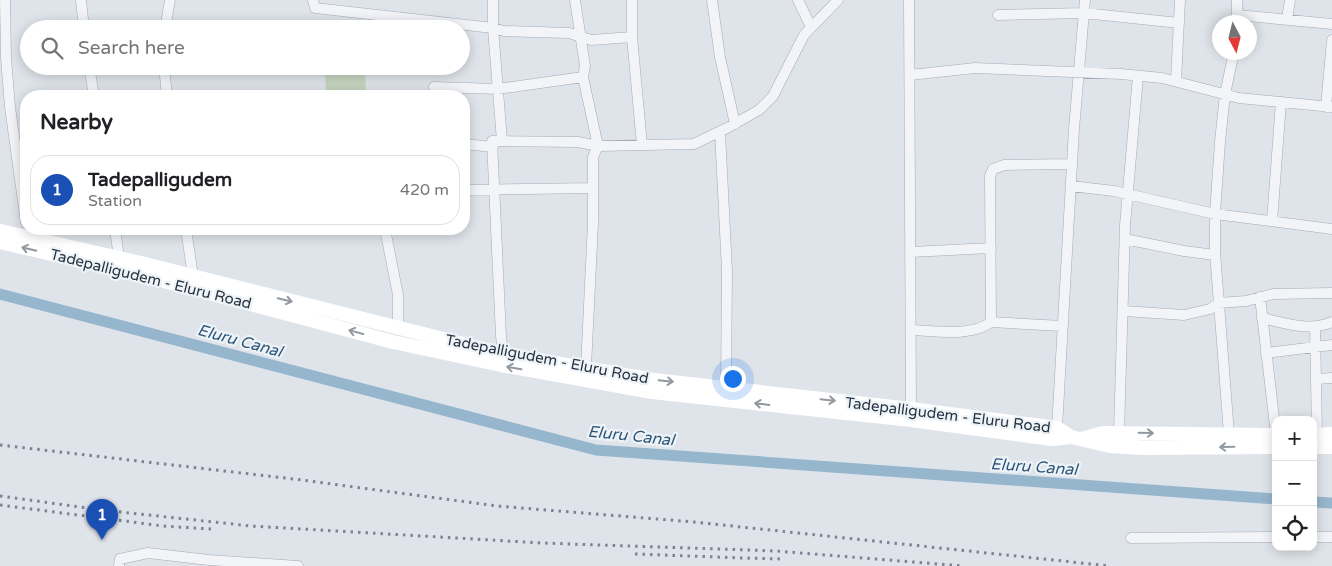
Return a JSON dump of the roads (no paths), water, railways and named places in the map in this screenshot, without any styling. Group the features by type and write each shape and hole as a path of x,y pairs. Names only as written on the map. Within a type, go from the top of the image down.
{"main road":[{"name":"Tadepalligudem - Eluru Road","path":"0,230 20,230"},
{"name":"Tadepalligudem - Eluru Road","path":"43,235 119,258 503,354 654,380 911,409 1057,428 1081,440 1103,433 1272,435"},
{"name":"Tadepalligudem - Eluru Road","path":"0,242 138,274 393,342 501,366 652,392 1081,440 1110,446 1143,448 1272,447"},
{"path":"1317,438 1332,434"},
{"path":"1317,440 1332,447"}],"street":[{"path":"5,0 6,58 10,108 20,180"},
{"path":"81,0 83,20"},
{"path":"166,20 170,0"},
{"path":"314,0 315,8 422,20"},
{"path":"493,0 493,28 498,88 495,189 500,336 503,354"},
{"path":"575,0 585,66 583,77 598,146 593,157 593,224 586,367"},
{"path":"632,0 632,37 642,145"},
{"path":"712,0 720,57 735,124"},
{"path":"798,0 811,27"},
{"path":"470,144 578,142 598,146 694,144 759,110 773,96 804,35 838,0"},
{"path":"909,0 911,409"},
{"path":"1057,428 1072,164 1085,0"},
{"path":"1176,81 1180,0"},
{"path":"1237,0 1237,15"},
{"path":"1287,19 1290,0"},
{"path":"998,15 1084,13 1179,23"},
{"path":"1257,19 1287,19 1332,24"},
{"path":"470,25 504,31 569,33 591,40 632,37"},
{"path":"910,74 975,68 1138,76 1176,81 1239,98 1329,107 1332,40"},
{"path":"1229,434 1215,255 1215,214 1220,142 1232,60"},
{"path":"90,75 93,90"},
{"path":"165,75 166,90"},
{"path":"1119,433 1127,194 1138,76"},
{"path":"434,87 498,88 583,77"},
{"path":"1272,221 1281,102"},
{"path":"720,132 727,271 726,387"},
{"path":"991,322 990,176 993,169 1004,165 1072,164"},
{"path":"1071,186 1127,194 1215,214 1332,229"},
{"path":"470,190 593,188"},
{"path":"116,235 119,258"},
{"path":"187,235 193,276"},
{"path":"386,235 398,295 398,328"},
{"path":"1125,239 1215,255"},
{"path":"911,252 991,248"},
{"path":"1124,311 1184,314 1210,309 1219,303 1246,301 1273,294 1332,293"},
{"path":"1260,297 1274,416"},
{"path":"1262,318 1300,326 1316,327 1332,322"},
{"path":"912,330 968,331 984,328 991,322 1062,326"},
{"path":"1316,327 1316,416"},
{"path":"1266,354 1332,345"},
{"path":"1317,379 1332,378"},
{"path":"1131,538 1272,537"},
{"path":"1317,537 1332,537"},
{"path":"119,566 120,559 144,553 193,562 298,566"}],"waterway":[{"name":"Eluru Canal","path":"0,294 596,450 1272,499"},
{"name":"Eluru Canal","path":"1317,502 1332,503"}],"railway":[{"path":"0,445 302,480 497,506 694,522 1110,566"},
{"path":"0,496 102,510 251,526 542,543 776,551 963,566"},
{"path":"0,505 163,526 211,529"},
{"path":"635,554 785,559"}],"place":[{"name":"Tadepalligudem","path":"102,540"}]}
